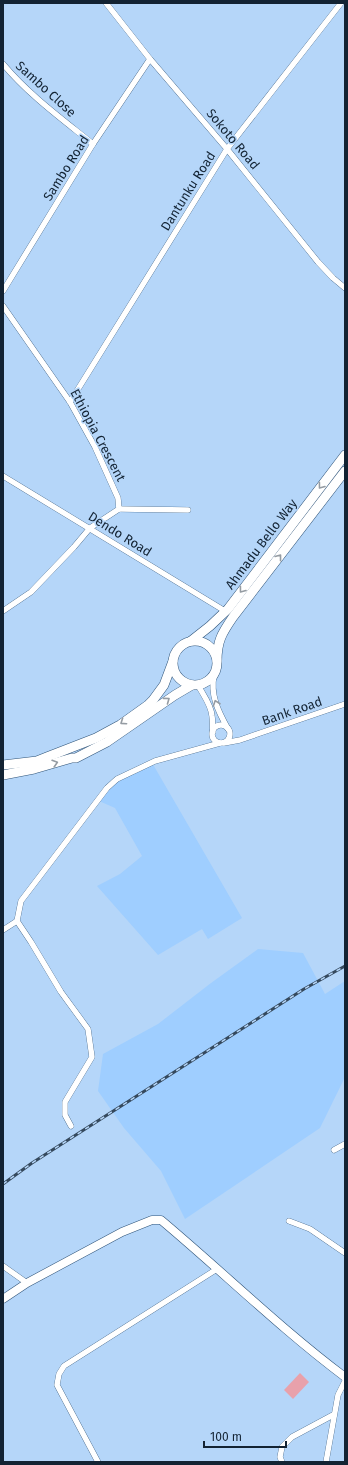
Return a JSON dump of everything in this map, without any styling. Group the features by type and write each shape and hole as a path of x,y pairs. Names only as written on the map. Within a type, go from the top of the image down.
{"main road":[{"name":"Ahmadu Bello Way","path":"191,641 210,626 225,611 345,455"},
{"name":"Ahmadu Bello Way","path":"217,661 217,647 225,628 345,471"},
{"path":"3,765 37,761 96,738 120,725 153,700 164,685 175,653 180,646 191,641 203,642 213,649 217,661 216,670 214,674 205,682 175,694 107,742 76,758 3,775"},
{"path":"173,661 173,667 178,677 187,683 195,685"}],"street":[{"name":"Sokoto Road","path":"106,3 150,59 227,149 318,262 345,288"},
{"name":"Dantunku Road","path":"70,402 227,149 342,3"},
{"name":"Sambo Road","path":"4,288 93,144 150,59"},
{"name":"Sambo Close","path":"3,64 38,100 93,144"},
{"name":"Ethiopia Crescent","path":"3,306 70,402 98,455 118,498 119,509"},
{"name":"Dendo Road","path":"3,476 225,611"},
{"path":"3,611 31,592 90,528 119,509 188,510"},
{"path":"214,674 212,686 213,692 222,717 232,735 235,737 247,738"},
{"path":"195,685 210,705 213,734 222,743 229,737 229,730 226,726 220,725 216,727 213,734 211,741 202,747"},
{"name":"Bank Road","path":"17,921 21,901 107,788 117,779 148,764 173,755 202,747 247,738 345,704"},
{"path":"3,930 17,921 61,992 88,1029 92,1057 65,1102 65,1115 71,1126"},
{"path":"334,1150 345,1144"},
{"path":"3,1299 26,1283 122,1232 152,1220 161,1220 272,1319 345,1377"},
{"path":"289,1221 310,1229 345,1253"},
{"path":"3,1266 26,1283"},
{"path":"98,1462 57,1385 59,1374 64,1366 217,1269"},
{"path":"326,1462 333,1415 338,1395 345,1381"},
{"path":"282,1462 280,1457 282,1447 292,1438 333,1415"}],"shaded area":[{"path":"151,761 242,918 208,939 202,929 158,955 97,886 120,874 142,856 115,808 99,801 115,780"},
{"path":"258,949 303,953 325,994 345,981 345,1077 320,1128 185,1219 161,1171 124,1128 98,1091 103,1054 158,1024"},
{"path":"300,1373 309,1382 293,1399 284,1390"}],"railway":[{"path":"3,1184 32,1163 304,989 345,966"}]}
